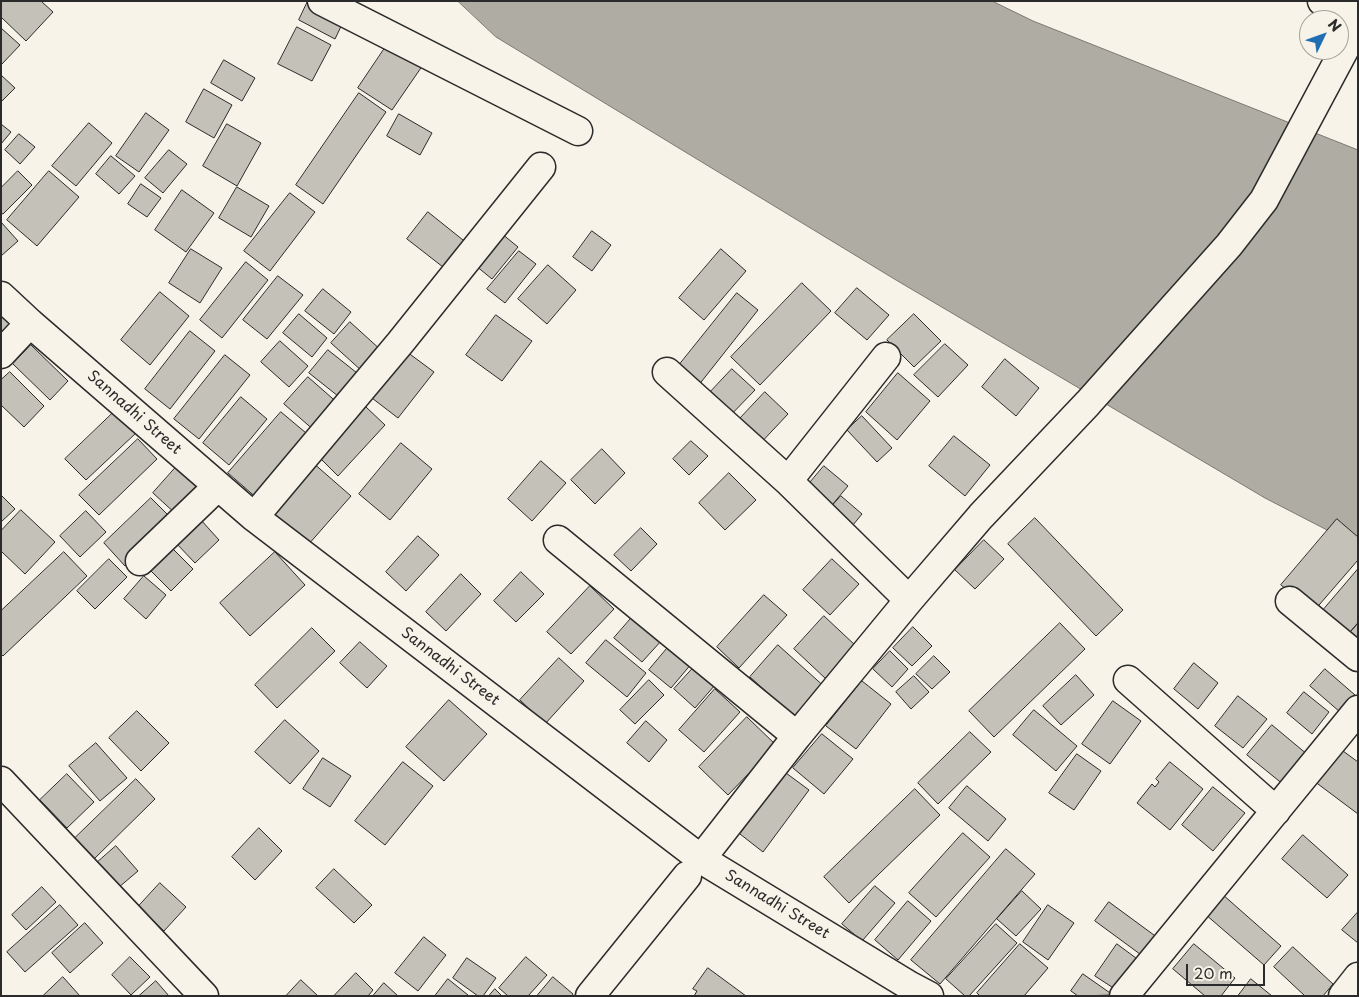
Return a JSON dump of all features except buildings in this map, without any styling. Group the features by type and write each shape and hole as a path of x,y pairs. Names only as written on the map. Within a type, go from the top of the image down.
{"street":[{"path":"322,1 578,131"},
{"path":"1322,1 1358,16"},
{"path":"590,996 908,600 981,516 1088,404 1229,245 1264,200 1358,24"},
{"path":"254,517 400,343 541,167"},
{"name":"Sannadhi Street","path":"1,296 254,517 694,868 929,996"},
{"path":"1,354 30,323"},
{"path":"788,481 886,357"},
{"path":"667,372 788,481 908,600"},
{"path":"140,561 218,486"},
{"path":"558,540 797,736"},
{"path":"1290,601 1358,657"},
{"path":"1128,680 1276,811"},
{"path":"1124,996 1358,710"},
{"path":"1,780 204,996"},
{"path":"1343,996 1358,977"}],"shaded area":[{"path":"458,1 992,1 1033,21 1358,150 1358,546 1265,498 896,280 496,37"}]}
